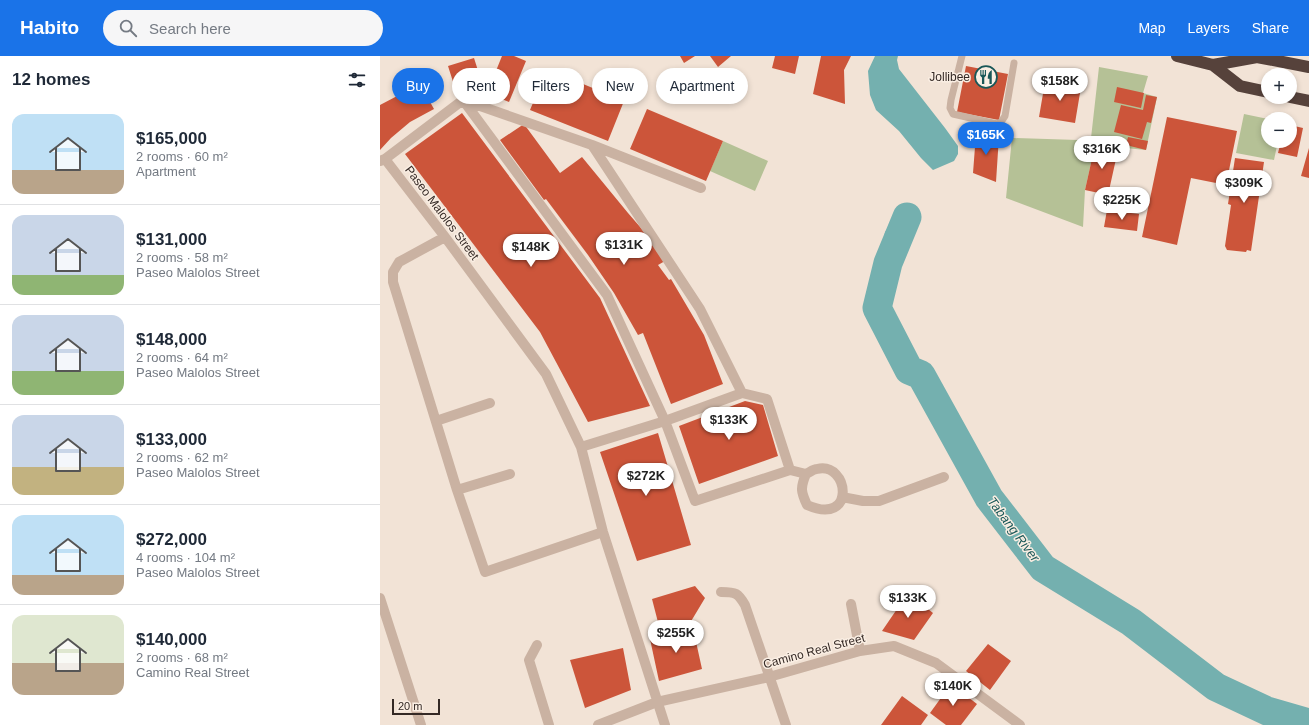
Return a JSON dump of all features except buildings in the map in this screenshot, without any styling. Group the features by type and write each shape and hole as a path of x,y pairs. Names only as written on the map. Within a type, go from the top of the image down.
{"highway":[{"path":"1178,56 1213,65 1240,86 1261,90"},
{"path":"1213,65 1257,57 1309,67"},
{"path":"1297,98 1309,101"}],"street":[{"path":"382,160 459,104"},
{"path":"467,104 607,295 665,421 695,501 790,470 806,474"},
{"path":"475,104 592,145 701,188"},
{"path":"592,145 700,309 742,392"},
{"name":"Paseo Malolos Street","path":"382,160 445,238 546,374 581,447 603,532 665,725"},
{"path":"445,238 399,262 393,272 393,282 457,490 485,572 603,532"},
{"path":"581,447 665,421 742,392 767,399 790,470"},
{"path":"436,421 490,403"},
{"path":"816,469 828,469 838,476 842,485 842,497 838,505 828,510 818,510 807,505 801,493 802,483 806,474 816,469"},
{"path":"457,490 510,474"},
{"path":"842,497 863,501 879,501 944,477"},
{"path":"722,592 733,592 740,596 745,605 786,725"},
{"path":"380,598 421,725"},
{"path":"851,604 860,651"},
{"path":"537,645 529,660 549,725"},
{"name":"Camino Real Street","path":"598,725 657,702 769,677 860,651 894,646 936,663 1020,725"}],"lane":[{"path":"962,56 950,108 954,114 997,124 1001,122 1005,116 1014,63"}],"green space":[{"path":"1099,67 1148,76 1143,93 1157,97 1146,150 1095,145 1085,190 1083,227 1006,198 1012,138 1078,140 1091,138"},
{"path":"1244,114 1261,118 1261,148 1277,148 1274,160 1236,153"},
{"path":"723,141 768,161 755,191 710,171"}],"water":[{"path":"875,56 898,56 897,60 899,69 958,146 958,154 954,161 933,170 899,131 876,110 870,95 868,71"},
{"path":"907,217 911,228 903,247 901,257 894,263 895,269 889,282 892,284 888,291 892,295 886,303 890,311 893,313 892,319 897,322 906,336 923,377 907,368 897,346 890,344 888,340 891,332 884,327 883,319 876,303 879,297 878,292 883,289 884,284 882,280 888,268 886,264 888,260 879,251 883,245 885,232 895,219"}],"waterway":[{"name":"Tabang River","path":"907,217 888,263 877,308 909,370 921,375 989,498 1043,568 1131,622 1216,687 1267,711 1309,723"}],"place":[{"name":"Jollibee","path":"986,77"}]}
